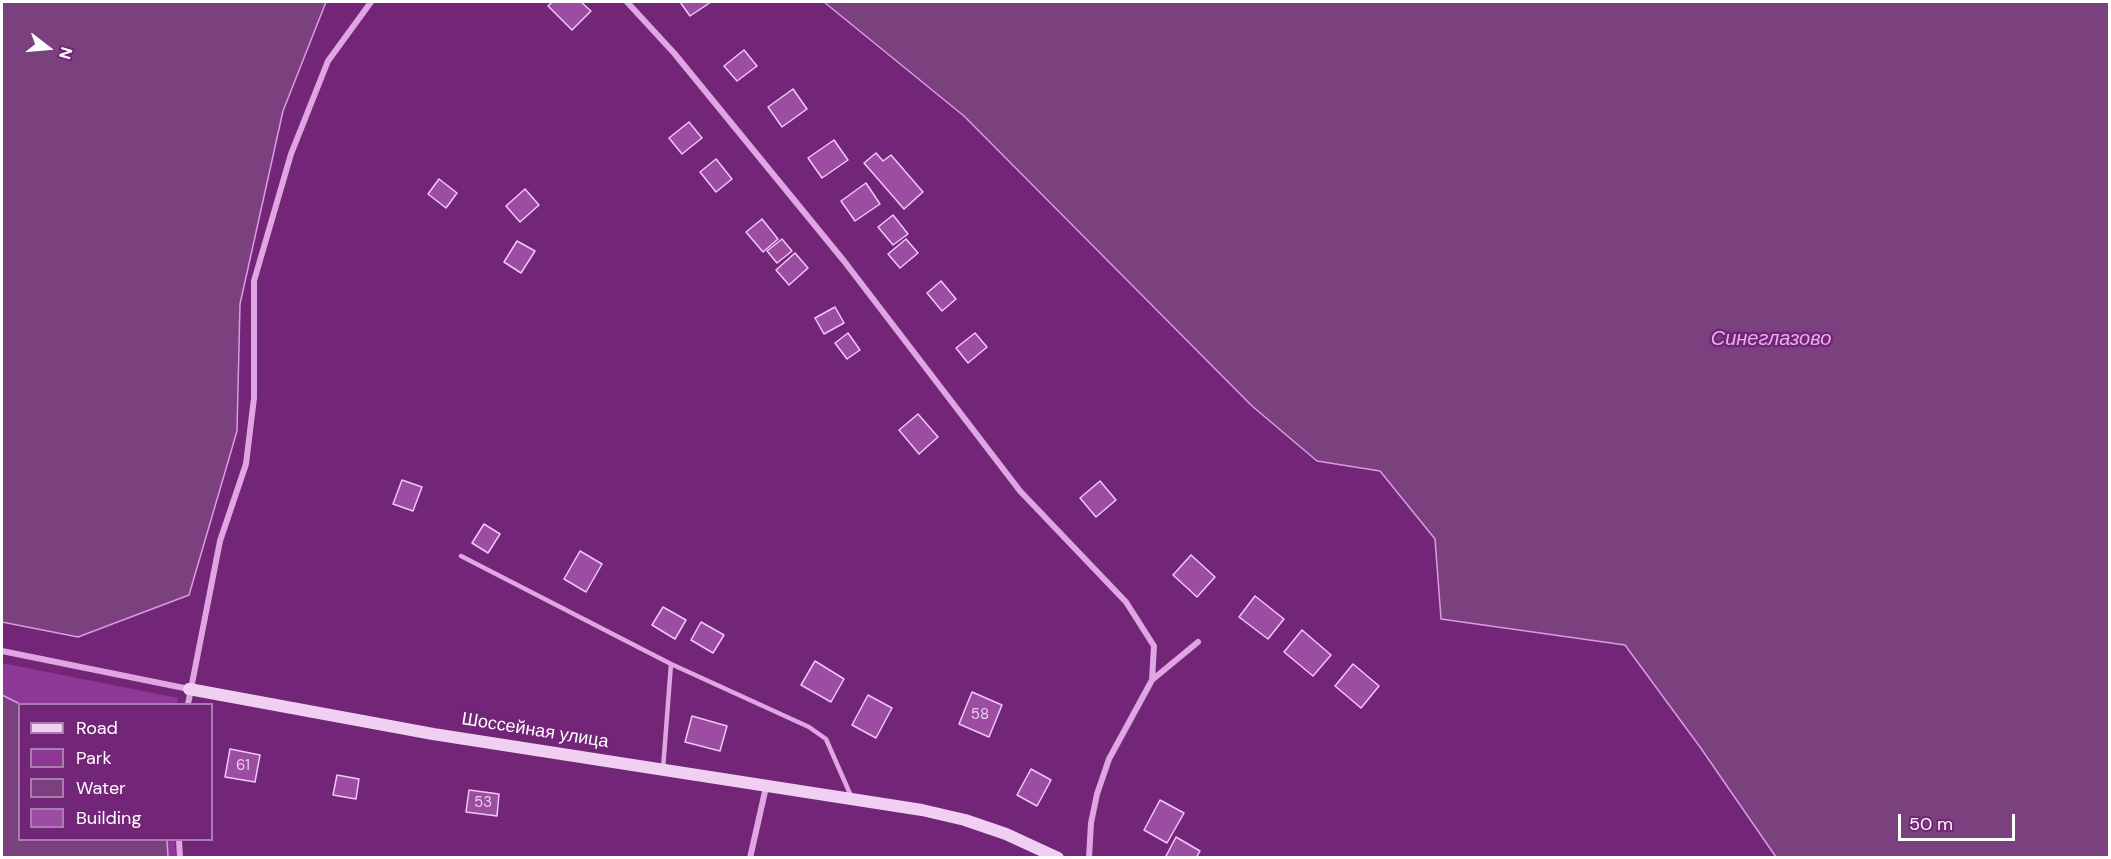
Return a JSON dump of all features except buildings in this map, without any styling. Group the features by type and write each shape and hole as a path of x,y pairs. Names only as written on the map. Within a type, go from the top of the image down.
{"street":[{"path":"188,703 189,689 220,541 246,464 254,398 254,281 291,154 328,61 370,2"},
{"path":"627,2 674,53 844,261 1020,491 1126,602 1154,646 1152,680"},
{"path":"1089,858 1091,823 1097,794 1109,759 1152,680 1198,642"},
{"name":"Шоссейная улица","path":"2,651 189,689 434,734 922,810 965,820 1006,834 1058,858"},
{"path":"750,858 766,787"},
{"path":"179,841 180,858"}],"lane":[{"path":"461,556 671,664 809,728 826,739 852,798"},
{"path":"663,769 671,664"}],"green space":[{"path":"2,663 178,698 177,703 18,703 18,841 175,841 176,857 2,857"}],"water":[{"path":"2,2 326,2 283,111 240,304 237,431 189,595 78,637 2,622"},
{"name":"Синеглазово","path":"824,2 2109,2 2109,857 1776,857 1700,747 1625,645 1441,619 1435,539 1380,471 1317,461 1252,406 964,116"},
{"path":"2,695 18,703 18,841 167,841 168,857 2,857"}]}
